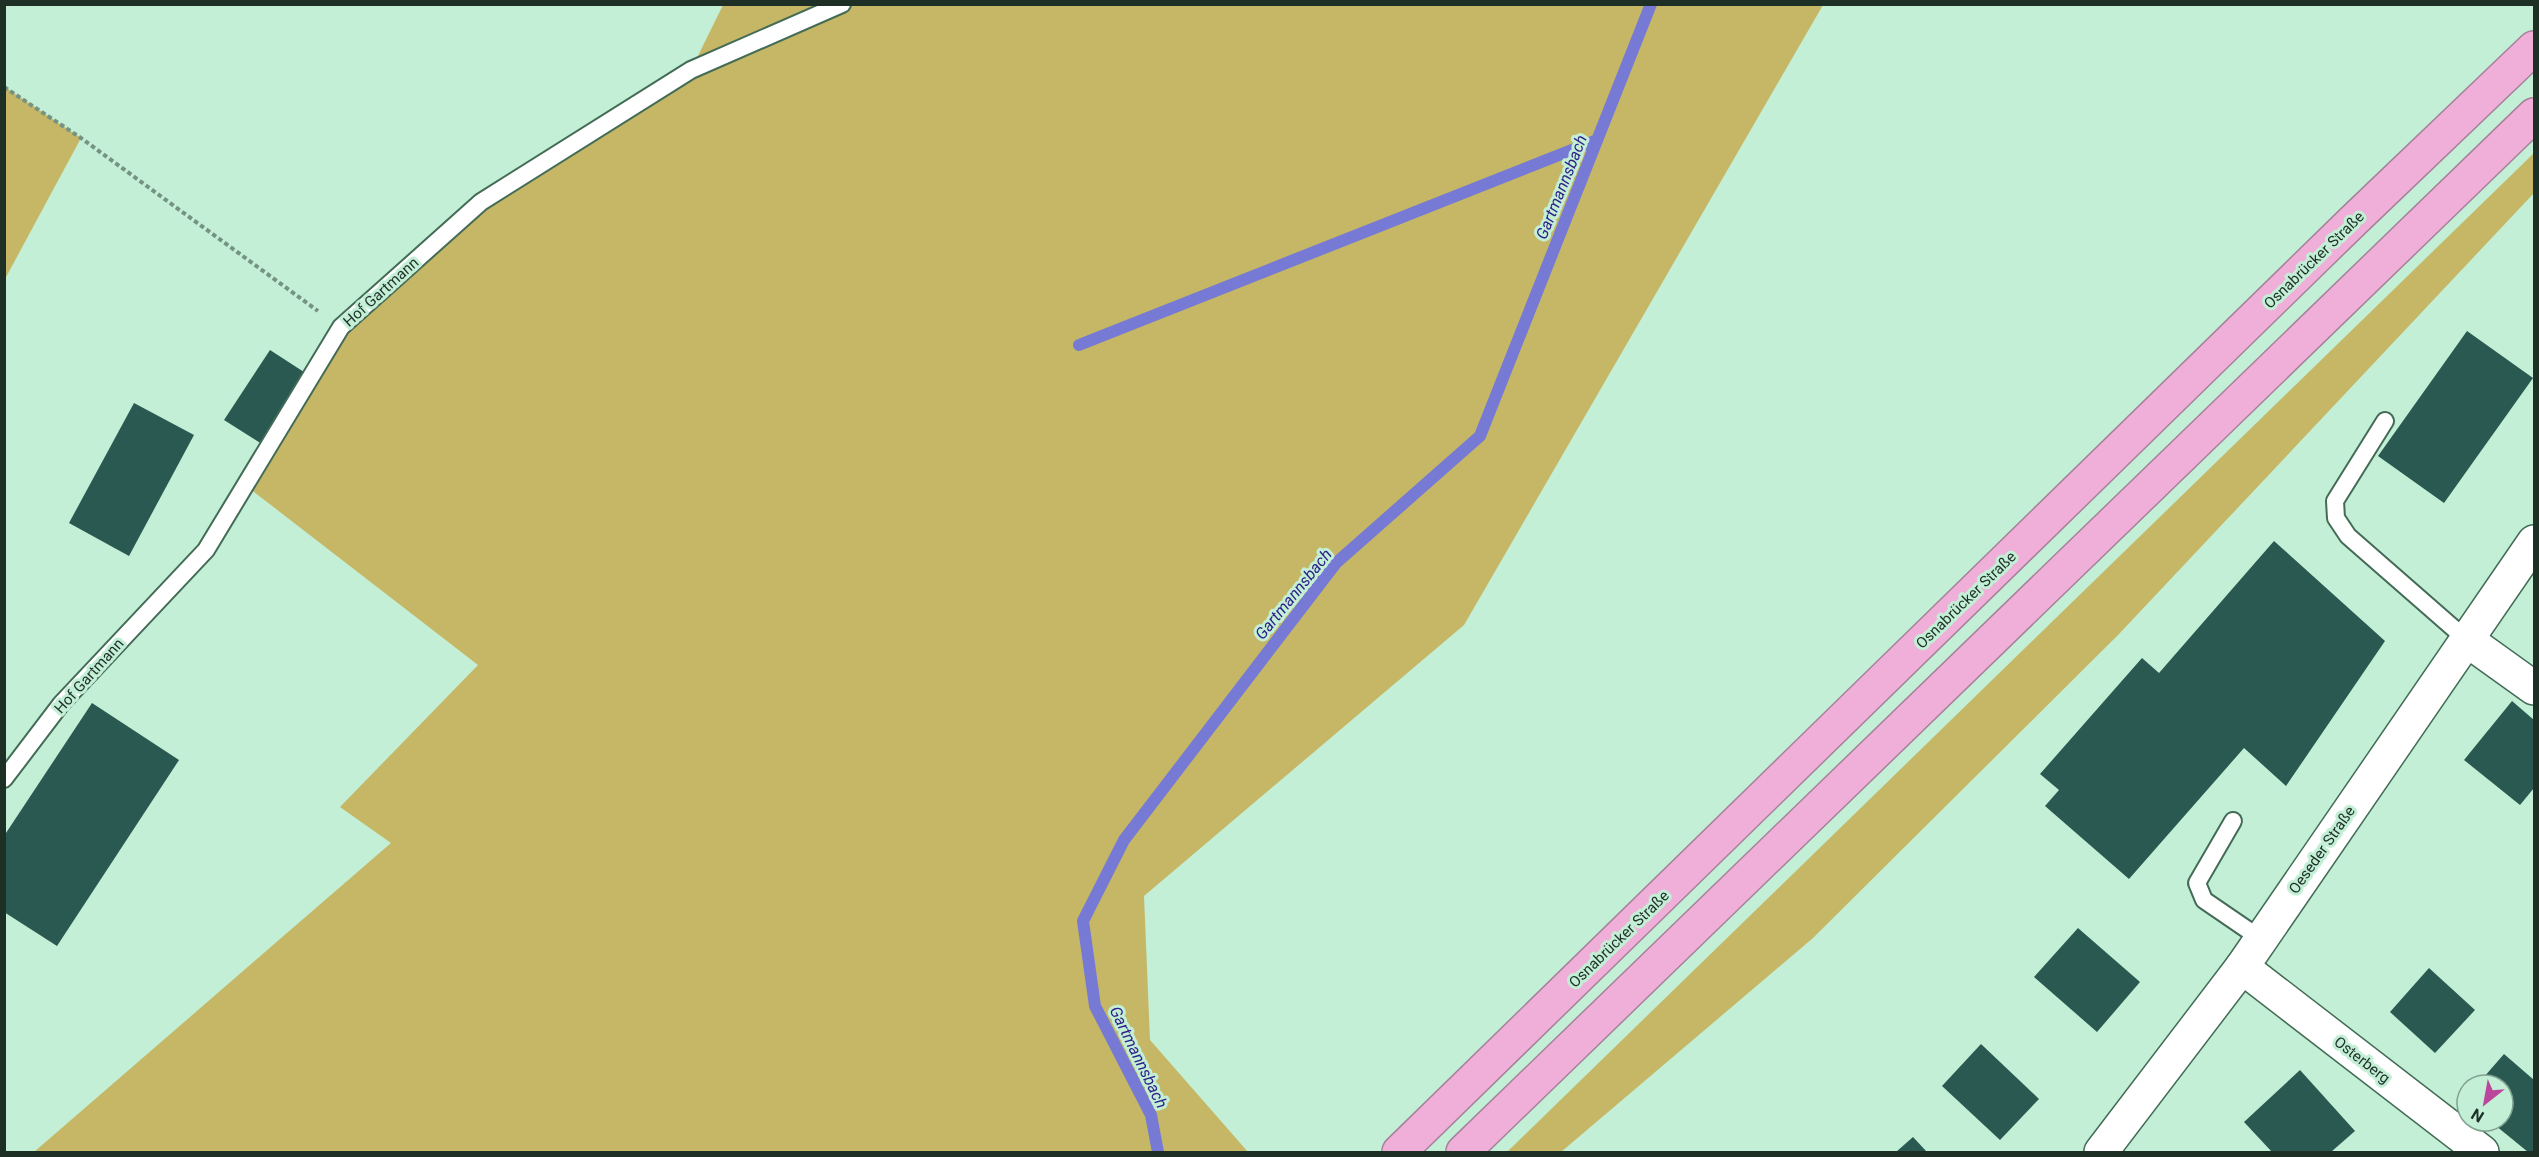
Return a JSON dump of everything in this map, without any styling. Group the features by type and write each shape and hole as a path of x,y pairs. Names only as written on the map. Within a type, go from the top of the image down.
{"highway":[{"name":"Osnabrücker Straße","path":"1399,1152 2353,221 2535,48"},
{"path":"1463,1152 2535,116"}],"street":[{"name":"Oeseder Straße","path":"2101,1152 2242,967 2535,542"},
{"path":"2467,640 2535,688"},
{"name":"Osterberg","path":"2242,967 2482,1152"}],"lane":[{"name":"Hof Gartmann","path":"4,779 61,704 206,550 340,327 481,202 691,70 842,4"},
{"path":"2385,421 2335,501 2336,518 2348,536 2467,640"},
{"path":"2233,821 2197,883 2204,900 2261,939"}],"path":[{"path":"4,87 81,138 340,327"}],"shaded area":[{"path":"723,5 1823,5 1464,625 1144,896 1150,1040 1248,1152 34,1152 391,843 340,807 478,665 245,485 341,327 481,202 691,70"},
{"path":"5,87 81,138 5,279"},
{"path":"2534,153 2534,193 2119,634 1813,938 1561,1152 1507,1152"}],"building":[{"path":"2467,331 2533,378 2444,503 2378,456"},
{"path":"270,350 307,374 262,444 224,420"},
{"path":"134,403 194,435 129,556 69,523"},
{"path":"2274,541 2385,641 2286,786 2244,748 2129,879 2045,806 2059,790 2040,774 2142,658 2159,673"},
{"path":"2512,701 2534,720 2534,788 2520,805 2464,760"},
{"path":"92,703 179,760 57,946 4,912 4,836"},
{"path":"2078,928 2140,982 2097,1032 2034,977"},
{"path":"2429,968 2475,1010 2435,1053 2390,1012"},
{"path":"1981,1044 2039,1099 2000,1140 1942,1086"},
{"path":"2504,1054 2534,1080 2534,1152 2528,1152 2505,1133 2515,1133 2515,1073 2487,1073"},
{"path":"2300,1070 2355,1131 2331,1152 2272,1152 2244,1122"},
{"path":"1913,1137 1927,1152 1896,1152"}],"waterway":[{"name":"Gartmannsbach","path":"1158,1152 1151,1115 1095,1006 1083,921 1124,840 1336,563 1480,436 1651,4"},
{"path":"1079,345 1597,140"}]}
